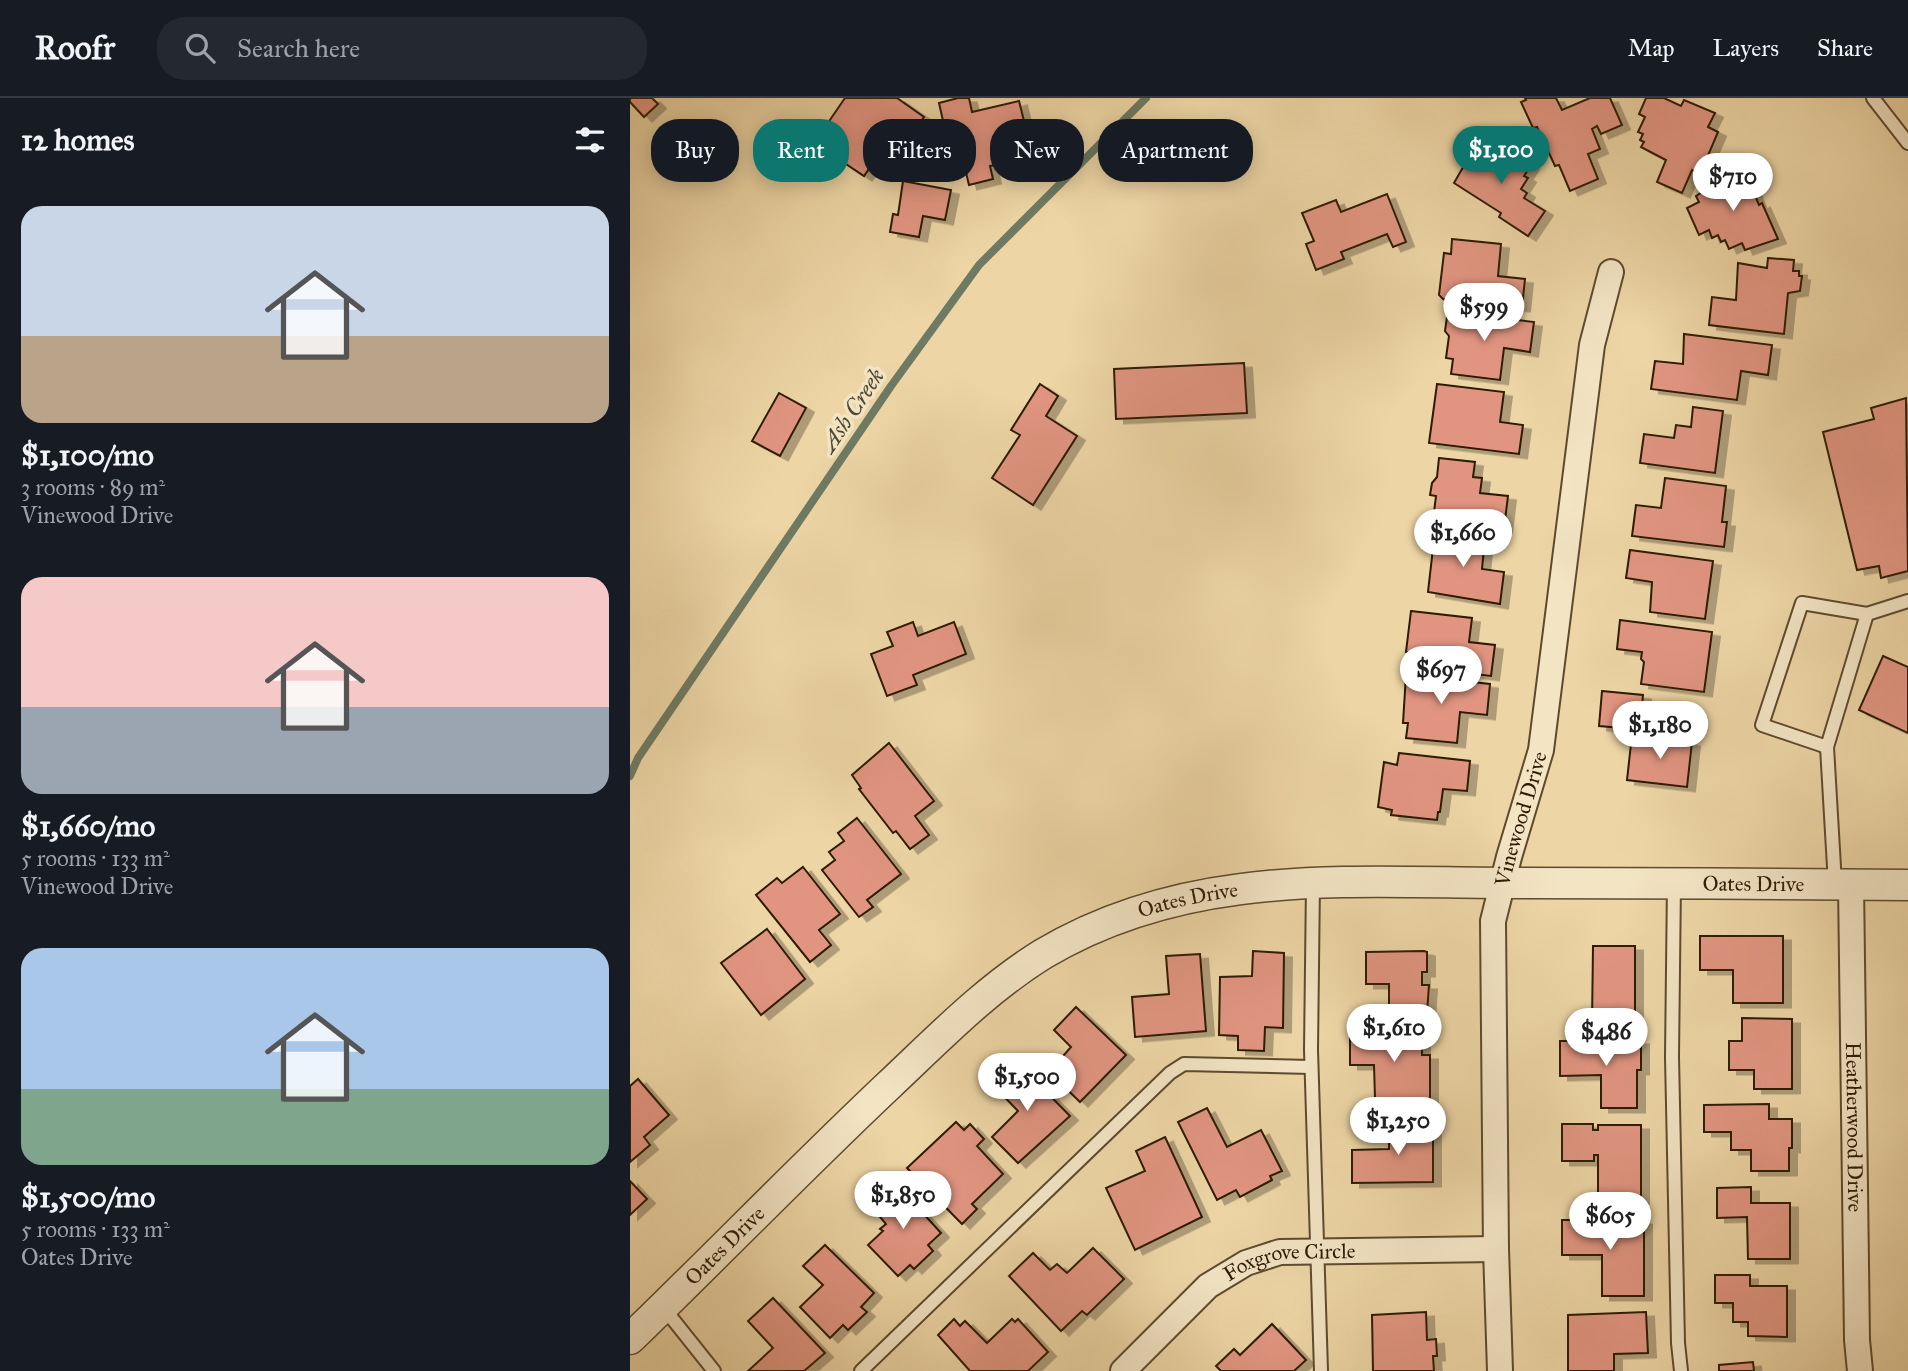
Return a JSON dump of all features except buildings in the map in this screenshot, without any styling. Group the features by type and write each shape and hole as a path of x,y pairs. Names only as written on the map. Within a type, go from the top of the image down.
{"street":[{"name":"Vinewood Drive","path":"1500,1371 1493,921 1541,750 1592,345 1611,272"},
{"name":"Oates Drive","path":"630,1339 856,1116 983,996 1044,954 1088,931 1154,905 1203,893 1278,883 1674,882 1908,885"},
{"name":"Heatherwood Drive","path":"1843,884 1860,1371"},
{"name":"Foxgrove Circle","path":"1123,1371 1208,1286 1246,1263 1280,1252 1496,1248"}],"lane":[{"path":"1873,98 1908,143"},
{"path":"1827,747 1762,725 1802,603 1867,614 1908,601"},
{"path":"1843,884 1827,747 1867,614"},
{"path":"1674,882 1673,1071 1678,1343 1681,1371"},
{"path":"1312,883 1311,1067 1321,1371"},
{"path":"861,1371 1170,1073 1184,1064 1311,1067"},
{"path":"663,1307 714,1371"}],"waterway":[{"name":"Ash Creek","path":"630,776 638,758 891,386 979,265 1146,98"}]}
